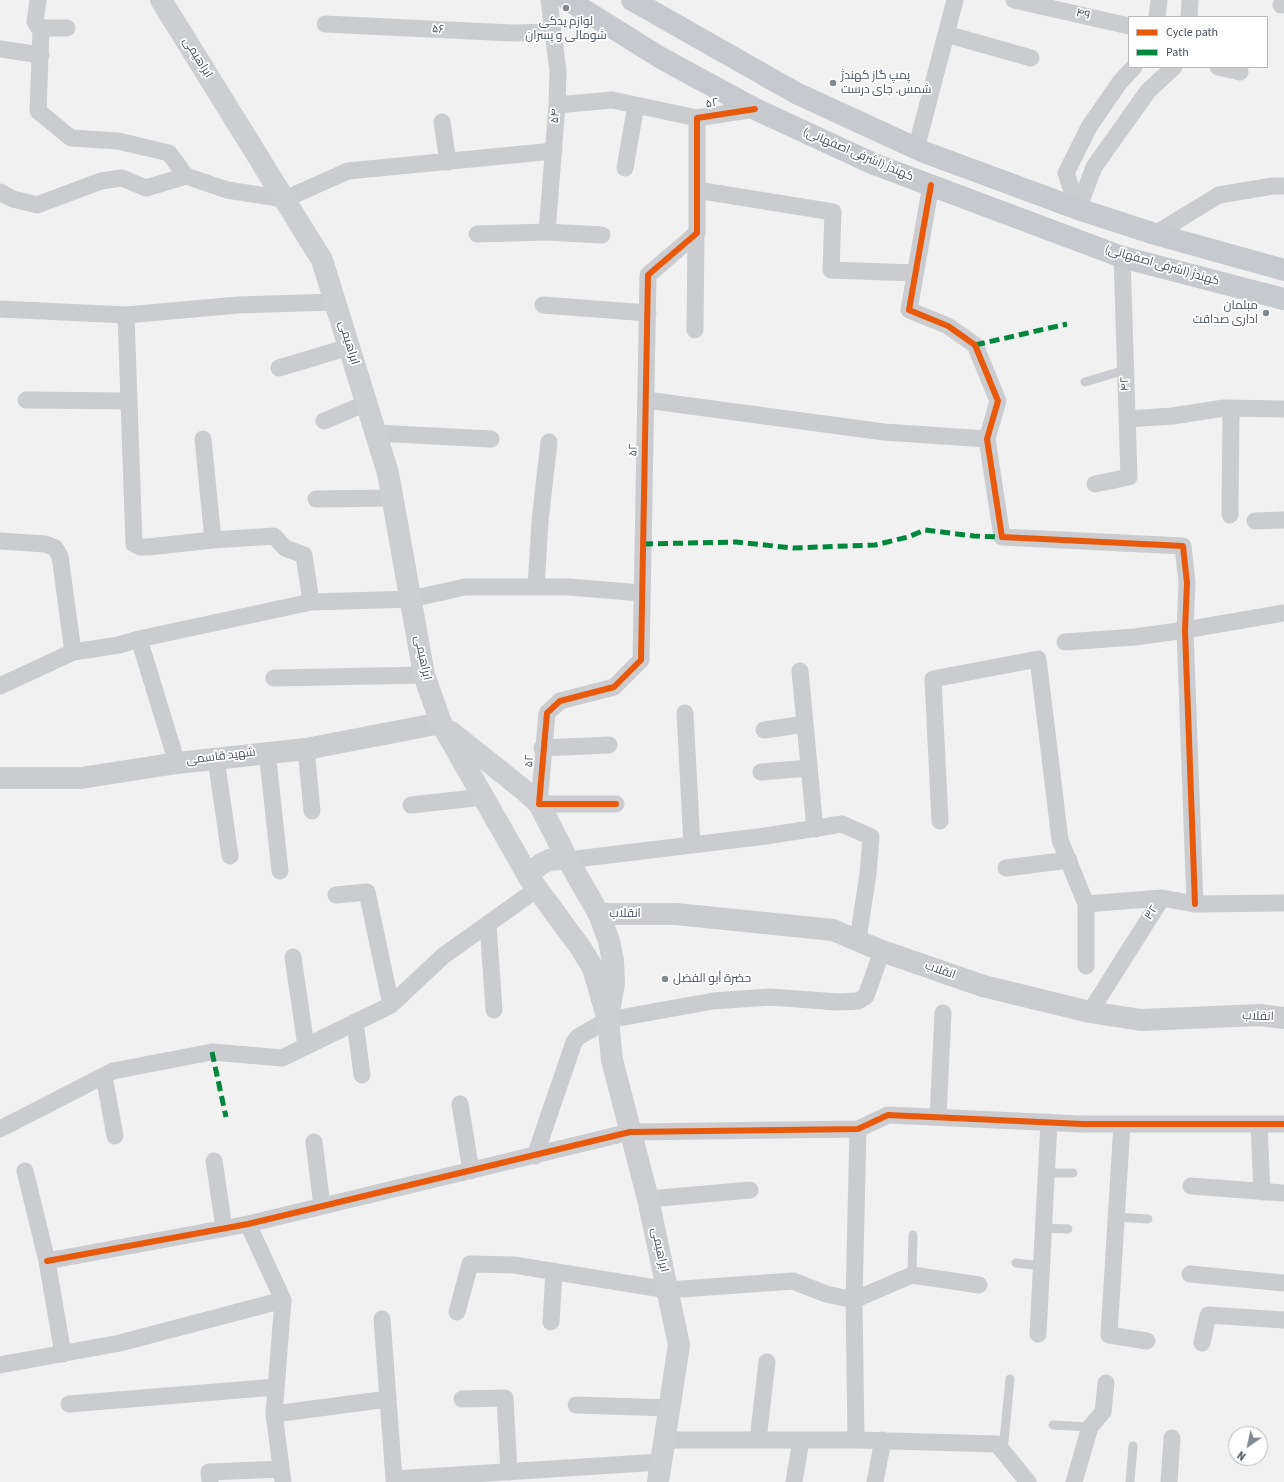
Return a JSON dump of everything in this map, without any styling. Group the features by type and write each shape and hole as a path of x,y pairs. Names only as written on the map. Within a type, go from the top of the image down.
{"main road":[{"name":"ابراهیمی","path":"161,0 322,260 388,473 424,675 441,723 470,778 484,797 534,884 590,962 608,1020 612,1060 648,1199 679,1345 660,1472"},
{"name":"کهندژ (اشرفی اصفهانی)","path":"568,0 661,58 756,109 874,164 1122,257 1284,299"},
{"path":"632,0 796,93 916,149 1154,234 1284,270"},
{"path":"441,723 539,804 568,860 599,914 609,941 613,961 614,983 608,1020"},
{"path":"534,884 534,870 549,860 558,858 568,860"}],"street":[{"path":"38,0 35,22 41,31 38,111 71,138 118,141 169,153 186,176 228,190 285,199 348,171 554,152"},
{"name":"۵۴","path":"547,232 554,152 558,71 549,0"},
{"path":"916,149 955,0"},
{"name":"۴۹","path":"1014,0 1128,26"},
{"path":"1157,16 1159,0"},
{"path":"1189,16 1190,0"},
{"name":"۵۶","path":"325,24 491,32 552,32"},
{"path":"41,31 44,28 67,28"},
{"path":"946,34 1031,58"},
{"path":"0,49 41,55"},
{"path":"1078,208 1066,172 1088,127 1120,82 1133,68"},
{"path":"1078,208 1094,167 1148,91 1173,68"},
{"path":"1222,68 1240,72"},
{"path":"557,104 612,100 697,118"},
{"path":"625,168 636,105"},
{"name":"۵۲","path":"539,804 542,748 546,713 560,701 614,688 641,660 648,275 696,234 697,118 756,109"},
{"path":"442,122 448,162"},
{"path":"0,192 13,199 37,205 101,181 122,178 146,188 186,176"},
{"path":"931,186 909,310 948,326 975,344 998,402 987,439 1002,537 1183,546 1187,583 1185,630 1195,904"},
{"path":"1154,234 1219,195 1273,186 1284,186"},
{"path":"697,190 833,212 831,270 915,273"},
{"path":"478,234 547,232 602,235"},
{"path":"695,330 696,234"},
{"name":"۴۲","path":"1095,484 1128,478 1122,257"},
{"path":"0,309 126,315 238,305 335,302"},
{"path":"542,305 648,313"},
{"path":"126,315 134,544 140,547 148,547 213,540 274,536 286,548 304,555 311,602"},
{"path":"279,368 349,347"},
{"path":"26,400 128,401"},
{"path":"646,400 884,432 987,439"},
{"path":"324,421 366,403"},
{"path":"1127,419 1173,416 1231,408 1284,409"},
{"path":"1230,514 1231,408"},
{"path":"376,433 491,439"},
{"path":"203,438 213,540"},
{"path":"536,587 540,521 549,442"},
{"path":"316,499 393,498"},
{"path":"1255,521 1284,520"},
{"path":"0,541 45,544 55,548 60,556 73,652"},
{"path":"0,686 73,652 119,645 139,639 311,602 411,599 465,587 569,587 642,593"},
{"path":"1065,642 1185,630 1284,613"},
{"path":"139,639 177,763"},
{"path":"940,821 932,679 1038,659 1060,840 1086,904 1086,966"},
{"path":"800,671 815,829"},
{"path":"274,678 424,675"},
{"path":"684,713 692,845"},
{"name":"شهید قاسمی","path":"0,778 81,778 267,751 306,749 441,723"},
{"path":"764,730 805,724"},
{"path":"542,748 609,745"},
{"path":"306,749 312,811"},
{"path":"267,751 280,871"},
{"path":"216,759 230,856"},
{"path":"761,772 809,768"},
{"path":"411,805 484,797"},
{"path":"539,804 616,804"},
{"path":"568,860 815,829 842,824 871,837 868,874 858,939"},
{"path":"1006,868 1069,860"},
{"path":"0,1129 113,1071 212,1052 282,1058 391,1005 443,956 488,924 534,884"},
{"path":"336,895 367,892 391,1005"},
{"path":"1086,904 1162,898"},
{"name":"۳۲","path":"1090,1012 1162,898 1195,904 1284,903"},
{"name":"انقلاب","path":"599,914 676,914 834,930 858,939 882,951 983,986 1090,1012 1141,1020 1260,1015 1284,1018"},
{"path":"488,924 494,1010"},
{"path":"535,1156 574,1042 578,1037 608,1020 713,1002 770,997 838,1002 858,1001 866,996 882,951"},
{"path":"293,957 306,1046"},
{"path":"938,1117 943,1013"},
{"path":"355,1022 362,1075"},
{"path":"104,1076 116,1136"},
{"path":"460,1104 472,1171"},
{"path":"47,1261 248,1224 630,1132 858,1129 888,1115 1122,1124 1284,1124"},
{"path":"1038,1334 1049,1122"},
{"path":"1122,1124 1109,1335 1147,1341"},
{"path":"1259,1124 1262,1192"},
{"path":"856,1440 854,1300 858,1129"},
{"path":"314,1142 322,1206"},
{"path":"214,1161 224,1228"},
{"path":"25,1171 47,1261 63,1354"},
{"path":"1191,1186 1284,1194"},
{"path":"648,1199 750,1190"},
{"path":"210,1482 209,1472 282,1476 274,1414 283,1300 248,1224"},
{"path":"457,1312 470,1264 514,1265 668,1290 792,1281 826,1294 854,1300 912,1275 979,1285"},
{"path":"551,1322 554,1271"},
{"path":"1190,1274 1284,1283"},
{"path":"0,1365 120,1343 283,1300"},
{"path":"1202,1343 1208,1316 1284,1320"},
{"path":"382,1319 394,1479 509,1472 660,1472"},
{"path":"758,1440 767,1362"},
{"path":"1074,1482 1090,1427 1103,1412 1106,1383"},
{"path":"68,1404 276,1387"},
{"path":"462,1399 505,1398 509,1472"},
{"path":"274,1414 388,1399"},
{"path":"576,1405 669,1408"},
{"path":"1169,1482 1172,1438"},
{"path":"664,1440 883,1440 997,1444 1028,1482"},
{"path":"794,1482 801,1440"},
{"path":"875,1482 883,1440"}],"lane":[{"path":"1085,382 1125,370"},
{"path":"1046,1173 1073,1172"},
{"path":"1116,1217 1148,1219"},
{"path":"1044,1228 1068,1229"},
{"path":"912,1275 913,1235"},
{"path":"1016,1263 1042,1266"},
{"path":"1003,1452 1010,1379"},
{"path":"1053,1425 1090,1427"},
{"path":"1130,1482 1133,1446"}],"marked path":[{"path":"975,345 1067,324"},
{"path":"643,544 736,542 793,548 875,545 908,537 925,530 974,536 1002,537"},
{"path":"212,1052 226,1117"}],"cycle path":[{"path":"616,804 539,804 547,713 560,701 614,687 641,660 648,275 697,233 697,118 755,109"},
{"path":"931,185 909,310 948,326 975,345 998,401 987,439 1002,537 1183,546 1187,583 1185,630 1195,904"},
{"path":"47,1261 248,1224 630,1132 858,1129 888,1115 1082,1124 1284,1124"}],"place":[{"name":"لوازم یدکی شومالی و پسران","path":"566,8"},
{"name":"پمپ گاز کهندژ شمس. جای درست","path":"833,83"},
{"name":"مبلمان اداری صداقت","path":"1266,313"},
{"name":"حضرة أبو الفضل","path":"665,979"}]}
